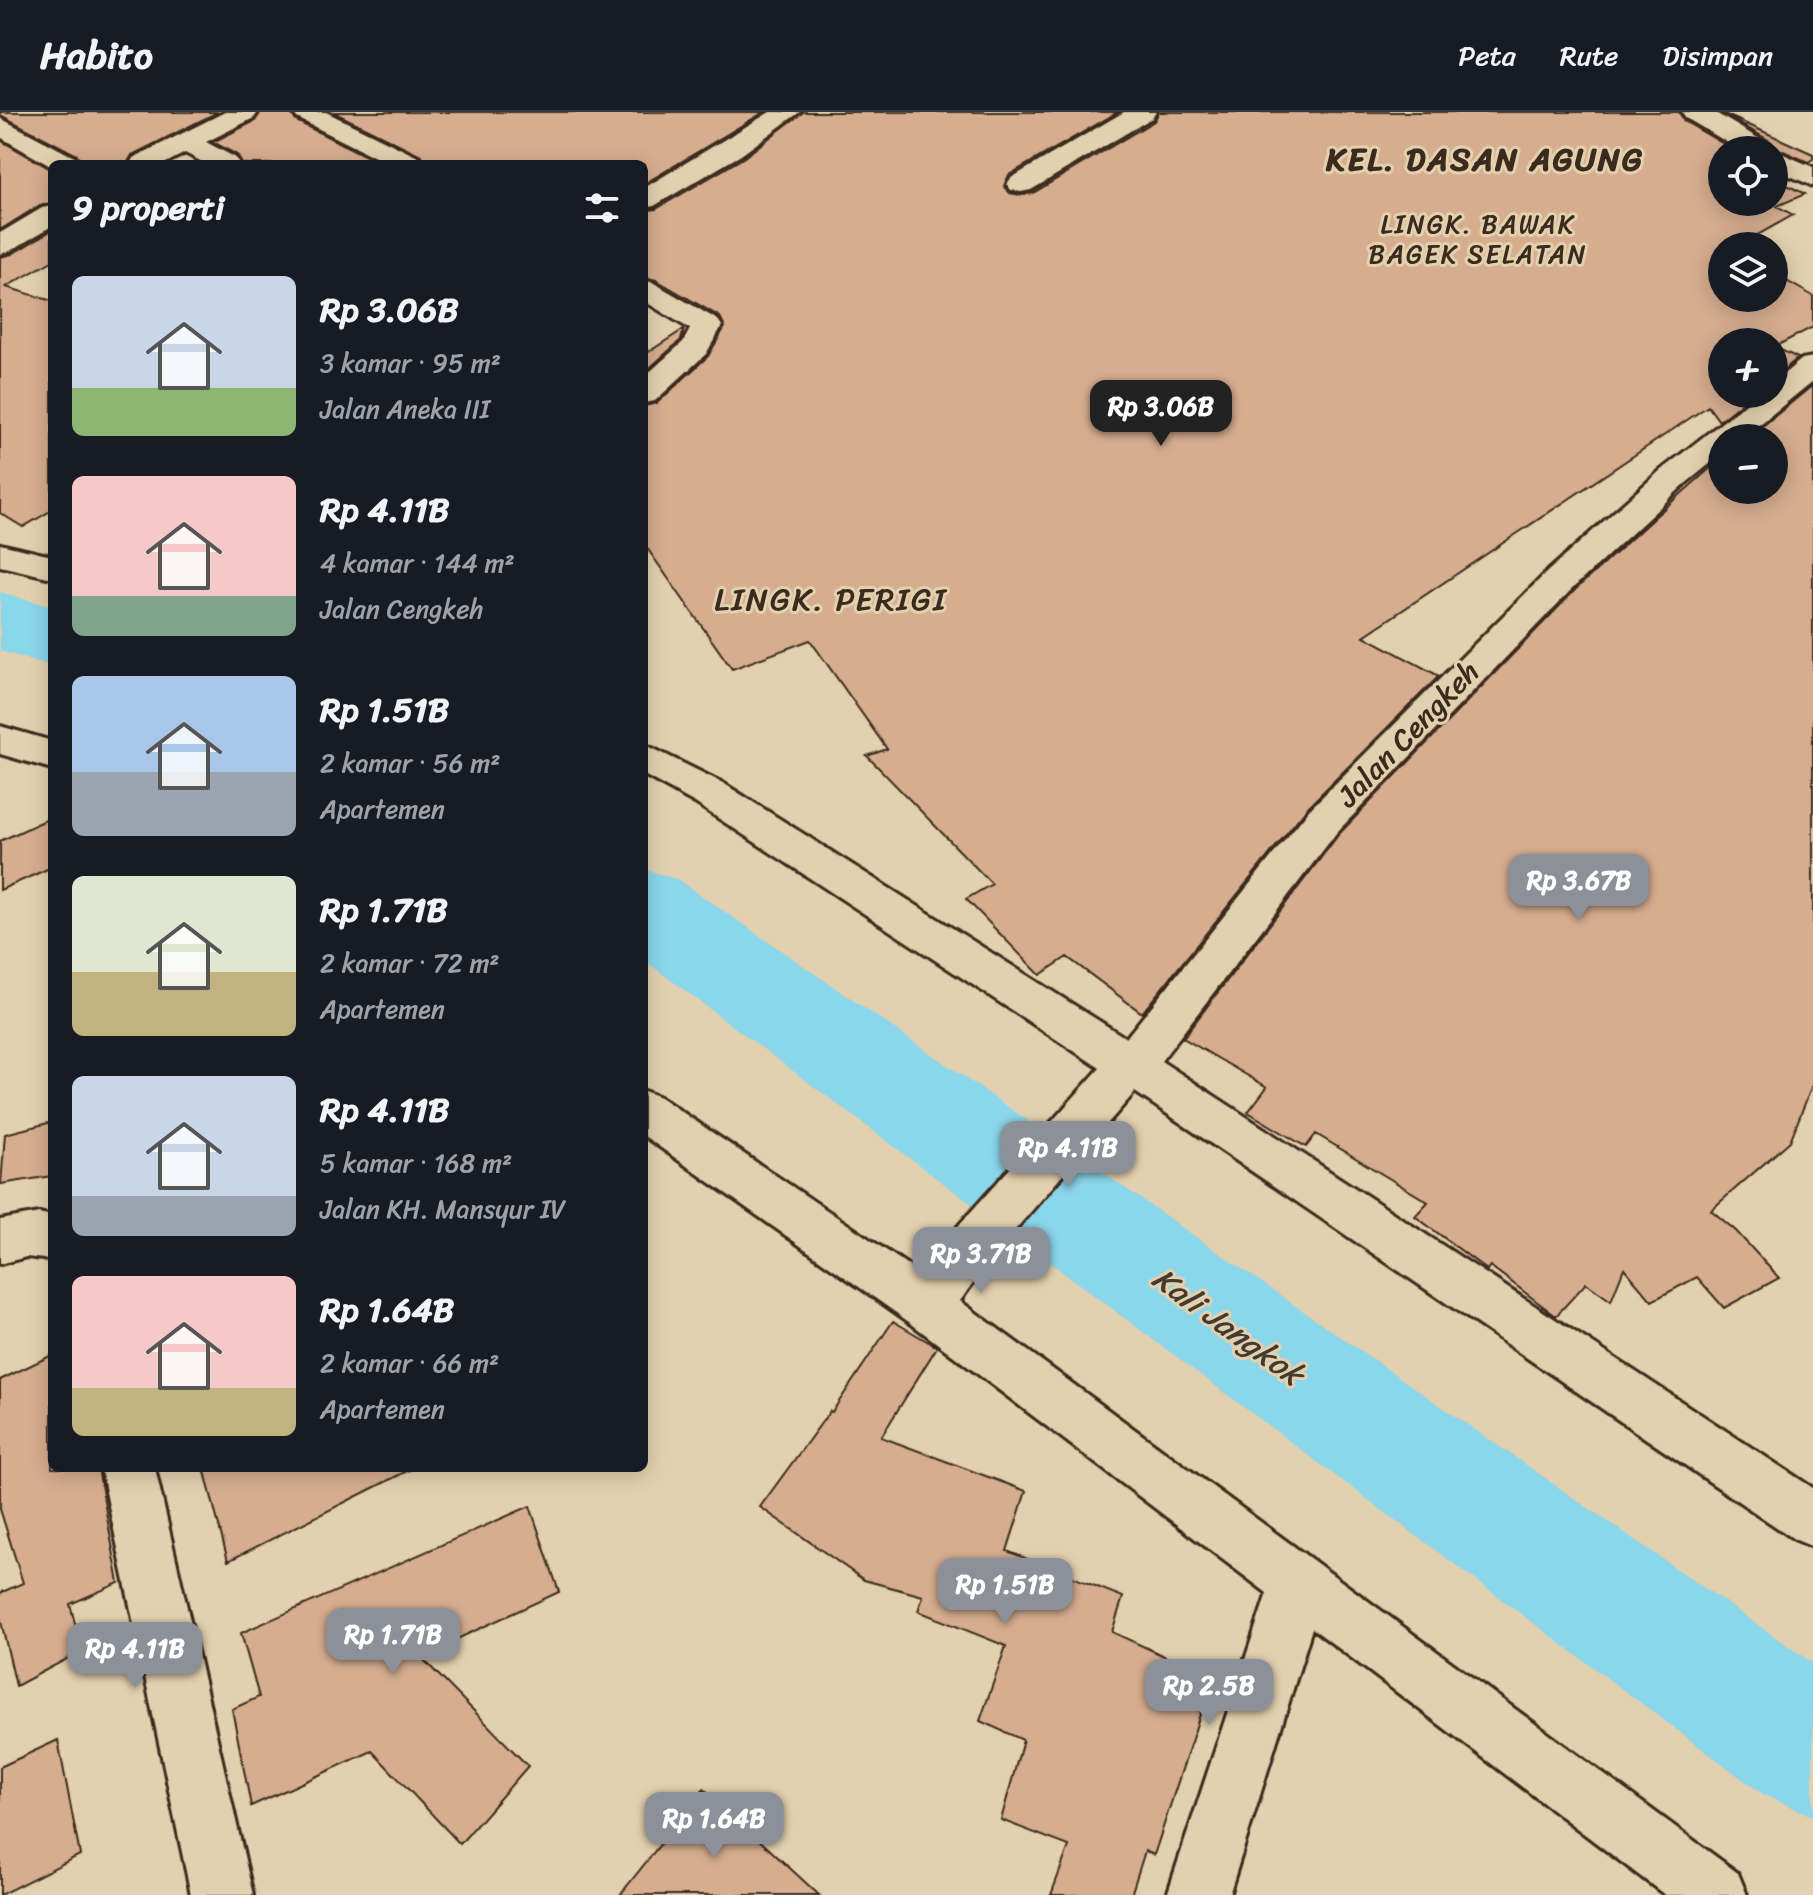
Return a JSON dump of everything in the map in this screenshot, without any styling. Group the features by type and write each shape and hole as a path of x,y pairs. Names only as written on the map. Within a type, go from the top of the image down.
{"street":[{"path":"151,160 245,112"},
{"path":"306,112 402,160"},
{"path":"648,198 732,149 787,112"},
{"path":"1021,184 1143,112"},
{"path":"1695,112 1735,136"},
{"path":"0,126 59,160"},
{"path":"185,142 219,160"},
{"path":"1788,165 1813,178"},
{"path":"0,245 48,216"},
{"path":"648,291 707,326 695,347 648,390"},
{"name":"Jalan Cengkeh","path":"1740,424 1813,366"},
{"name":"Jalan Cengkeh","path":"927,1306 976,1240 1118,1078 1323,821 1561,579 1708,449"},
{"path":"0,555 48,566"},
{"path":"0,740 48,754"},
{"path":"648,760 709,793 1118,1078 1813,1520"},
{"path":"648,1114 927,1306 1716,1895"},
{"path":"0,1242 18,1236 41,1234 48,1237"},
{"path":"129,1472 222,1895"},
{"path":"1198,1895 1298,1584"}],"building":[{"path":"0,112 218,112 132,155 129,160 80,160 77,155 0,115"},
{"path":"261,112 290,112 296,121 374,160 240,160 237,155 213,142 255,121"},
{"path":"333,112 764,112 648,182 648,160 424,160 421,155"},
{"path":"803,112 1118,112 1009,175 1004,186 1010,193 1020,195 1033,193 1154,121 1159,112 1679,112 1684,121 1710,136 1708,216 1788,216 1788,212 1793,215 1763,232 1708,232 1708,312 1788,312 1788,282 1813,296 1813,327 1788,340 1788,328 1708,328 1708,406 1364,636 1439,676 1307,808 1142,1013 1067,957 1040,975 966,899 992,884 867,756 887,749 810,640 732,669 648,550 648,405 657,403 708,356 725,327 720,317 648,278 648,210 656,209 743,158"},
{"path":"1720,112 1773,136 1761,136"},
{"path":"0,140 48,168 48,204 40,205 0,230"},
{"path":"1788,143 1813,154 1813,159 1808,162 1788,153"},
{"path":"1788,186 1805,194 1788,201"},
{"path":"48,232 48,263 6,287 48,300 48,512 23,527 0,513 0,257 12,254"},
{"path":"684,329 681,340 648,369 648,352"},
{"path":"1788,353 1798,358 1788,366"},
{"path":"1813,385 1813,1083 1790,1141 1711,1210 1736,1231 1779,1278 1724,1308 1697,1277 1652,1301 1624,1268 1611,1301 1586,1283 1556,1316 1490,1266 1487,1270 1415,1216 1428,1202 1316,1134 1306,1147 1248,1112 1267,1087 1183,1038 1339,834 1576,589 1658,514 1708,470 1708,504 1788,504 1788,424 1765,424"},
{"path":"1709,408 1735,408 1719,421"},
{"path":"48,819 48,869 0,890 0,841"},
{"path":"48,1123 48,1177 1,1184 5,1134"},
{"path":"893,1321 937,1347 881,1437 1026,1491 1007,1551 1123,1597 1112,1632 1212,1678 1154,1855 1145,1851 1131,1895 1051,1895 1069,1846 1001,1820 1023,1740 980,1721 1006,1646 918,1611 923,1596 864,1580 760,1507 832,1412"},
{"path":"48,1357 48,1472 99,1472 119,1583 70,1604 82,1651 16,1686 0,1617 0,1593 23,1583 0,1509 0,1380"},
{"path":"205,1472 405,1472 228,1561"},
{"path":"530,1506 559,1592 420,1656 528,1766 460,1844 372,1751 251,1806 232,1709 259,1697 241,1633"},
{"path":"58,1740 80,1855 0,1895 0,1767"},
{"path":"704,1789 819,1895 620,1895"}],"waterway":[{"name":"Kali Jangkok","path":"0,621 48,636"},
{"name":"Kali Jangkok","path":"648,910 1813,1746"}],"district":[{"name":"KEL. DASAN AGUNG","path":"1485,159"},
{"name":"LINGK. BAWAK BAGEK SELATAN","path":"1478,239"},
{"name":"LINGK. PERIGI","path":"831,599"}]}
